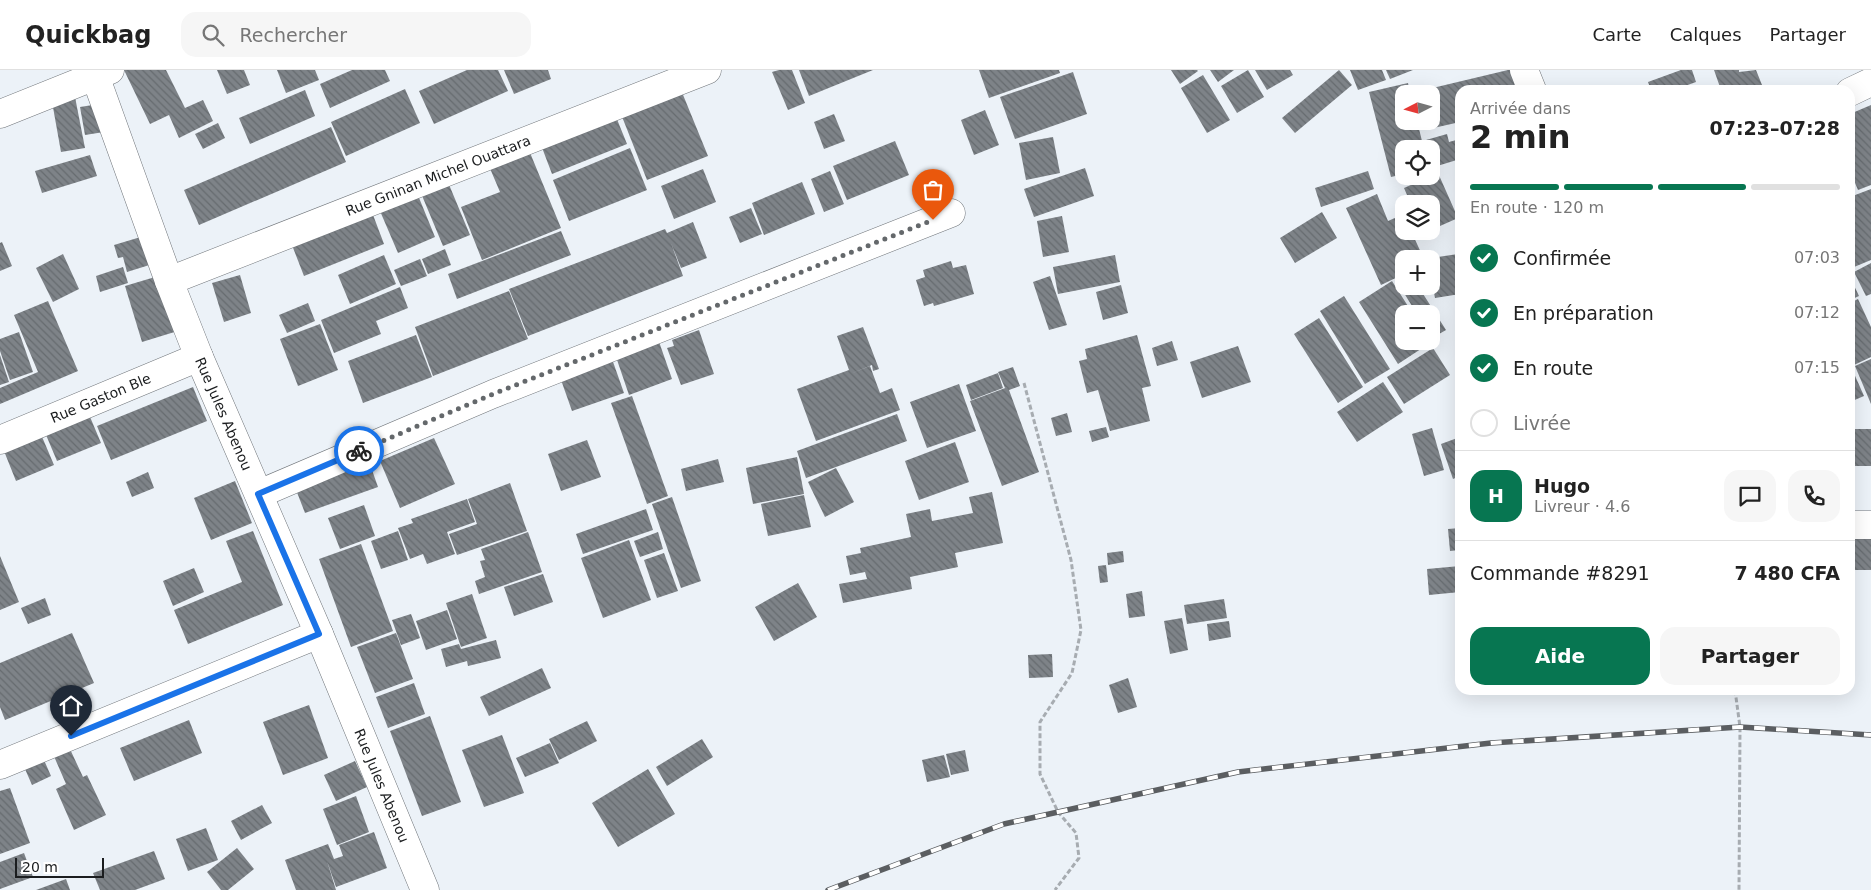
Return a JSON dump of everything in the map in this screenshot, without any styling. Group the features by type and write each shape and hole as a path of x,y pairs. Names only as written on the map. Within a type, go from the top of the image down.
{"street":[{"name":"Rue Gninan Michel Ouattara","path":"169,281 707,70"},
{"path":"1524,70 1530,85"},
{"name":"Rue Jules Abenou","path":"99,72 169,281 425,890"},
{"path":"0,114 99,72"},
{"path":"1855,90 1871,82"},
{"path":"258,494 493,394 952,212"},
{"name":"Rue Gaston Ble","path":"0,440 200,357"},
{"path":"1855,525 1871,525"},
{"path":"0,765 319,634"}],"path":[{"path":"1024,383 1071,560 1080,630 1072,673 1040,722 1040,774 1058,812 1076,833 1079,858 1055,890"},
{"path":"1735,695 1740,728 1739,890"}],"building":[{"path":"124,70 166,70 185,108 203,100 213,121 179,138 169,115 150,124"},
{"path":"217,70 244,70 250,85 227,94"},
{"path":"277,70 315,70 319,80 286,93"},
{"path":"352,70 385,70 390,81 330,108 320,84"},
{"path":"467,70 498,70 508,91 434,124 419,91"},
{"path":"504,70 548,70 551,79 514,94"},
{"path":"792,70 805,103 788,110 772,72"},
{"path":"799,70 873,70 809,96"},
{"path":"979,70 1059,70 1060,73 989,98"},
{"path":"1171,70 1197,70 1198,71 1180,84"},
{"path":"1210,70 1234,70 1218,82"},
{"path":"1248,70 1264,97 1237,113 1221,86"},
{"path":"1255,70 1290,70 1293,75 1267,90"},
{"path":"1339,70 1352,85 1295,133 1282,118"},
{"path":"1350,70 1382,70 1386,80 1358,90"},
{"path":"1386,70 1413,70 1390,79"},
{"path":"1511,70 1515,85 1455,85 1455,123 1440,127 1440,86"},
{"path":"1681,70 1692,70 1696,82 1688,85 1649,85 1648,82"},
{"path":"1714,70 1739,70 1739,72 1756,70 1762,85 1719,85"},
{"path":"1073,72 1087,114 1015,139 1000,97"},
{"path":"1203,75 1230,120 1207,133 1181,88"},
{"path":"679,85 708,156 647,180 619,109"},
{"path":"1395,86 1395,130 1419,130 1422,140 1395,140 1395,176 1391,177 1369,92"},
{"path":"405,89 420,123 346,156 331,122"},
{"path":"305,90 315,116 250,144 239,118"},
{"path":"74,92 85,148 61,152 51,96"},
{"path":"99,104 104,132 85,135 80,107"},
{"path":"1871,105 1871,185 1858,190 1855,183 1855,112"},
{"path":"612,107 627,144 552,174 538,137"},
{"path":"985,110 999,145 974,155 961,120"},
{"path":"834,114 845,141 824,149 814,122"},
{"path":"218,123 225,138 203,149 195,134"},
{"path":"331,127 346,162 199,225 184,190"},
{"path":"1447,134 1449,142 1455,140 1455,161 1440,165 1440,140 1426,140"},
{"path":"1053,137 1060,173 1026,180 1019,143"},
{"path":"895,141 909,175 847,200 833,166"},
{"path":"526,143 561,228 482,260 461,207 500,192 486,159"},
{"path":"630,148 647,190 569,221 553,180"},
{"path":"90,155 97,176 42,193 35,171"},
{"path":"1085,168 1094,196 1034,217 1024,189"},
{"path":"703,169 716,202 674,219 661,186"},
{"path":"830,171 844,204 824,212 811,179"},
{"path":"1368,171 1374,189 1321,207 1315,188"},
{"path":"445,175 470,235 443,246 418,186"},
{"path":"1440,178 1455,211 1455,219 1440,226 1440,195 1407,195 1404,188 1411,185 1440,185"},
{"path":"802,182 815,214 764,235 752,203"},
{"path":"415,188 435,237 398,253 377,204"},
{"path":"1871,189 1871,260 1855,267 1855,195"},
{"path":"1377,194 1388,221 1395,218 1395,240 1415,240 1420,250 1395,250 1395,278 1381,285 1346,208"},
{"path":"370,207 384,244 304,276 290,240"},
{"path":"751,208 762,234 740,243 729,217"},
{"path":"1322,212 1337,238 1295,263 1280,238"},
{"path":"1062,216 1069,252 1043,257 1037,221"},
{"path":"693,222 707,258 681,268 671,243 683,276 528,336 509,289 665,229 667,233"},
{"path":"561,231 571,255 457,299 448,274"},
{"path":"144,236 159,262 127,272 123,257 118,258 114,245"},
{"path":"2,242 12,266 0,271 0,243"},
{"path":"445,249 451,265 428,274 422,259"},
{"path":"63,254 79,289 53,302 36,268"},
{"path":"1455,254 1455,295 1435,298 1434,295 1440,295 1440,257"},
{"path":"384,255 396,284 350,304 338,275"},
{"path":"1115,255 1120,282 1058,294 1053,267"},
{"path":"420,259 427,276 401,286 394,270"},
{"path":"951,261 953,268 966,265 974,294 934,306 933,303 924,306 916,280 925,277 923,270"},
{"path":"1871,263 1871,294 1866,296 1855,271"},
{"path":"123,267 128,283 100,292 96,276"},
{"path":"240,275 251,313 224,322 212,283"},
{"path":"1050,276 1067,325 1049,330 1033,282"},
{"path":"155,277 181,330 142,342 125,286"},
{"path":"1392,281 1395,286 1395,295 1401,295 1407,305 1395,305 1395,350 1419,350 1398,364 1359,302"},
{"path":"1121,285 1128,313 1103,320 1096,292"},
{"path":"400,287 408,308 376,321 381,334 334,353 321,320"},
{"path":"1855,288 1859,296 1855,298"},
{"path":"509,291 528,339 433,376 415,327"},
{"path":"1405,295 1424,295 1430,305 1411,305"},
{"path":"1344,296 1390,369 1365,384 1320,311"},
{"path":"1858,299 1871,327 1871,357 1855,365 1855,300"},
{"path":"48,301 78,371 0,404 0,388 38,372 14,315"},
{"path":"308,303 315,321 287,333 279,315"},
{"path":"1319,318 1363,387 1338,403 1294,334"},
{"path":"1440,321 1446,330 1440,333"},
{"path":"320,324 338,370 298,386 280,339"},
{"path":"863,327 879,369 873,371 872,365 850,374 870,366 880,393 892,388 900,410 816,441 797,389 849,370 837,336"},
{"path":"699,330 714,374 681,385 667,348 674,346 672,340"},
{"path":"19,332 33,372 10,380 0,351 0,339"},
{"path":"416,335 432,377 363,403 348,361"},
{"path":"1137,335 1151,386 1142,388 1150,421 1110,431 1098,390 1087,393 1079,361 1087,359 1085,349"},
{"path":"657,336 672,379 629,395 614,351"},
{"path":"1172,341 1178,360 1157,366 1152,348"},
{"path":"1238,346 1251,382 1202,398 1190,362"},
{"path":"1430,350 1434,350 1450,375 1404,404 1387,377"},
{"path":"0,355 9,382 0,385"},
{"path":"612,359 624,393 572,411 560,377"},
{"path":"1871,359 1871,404 1855,366"},
{"path":"1013,367 1020,386 1009,390 1039,472 1002,486 970,401 1008,387 1005,388 998,372"},
{"path":"998,373 1003,388 971,400 966,385"},
{"path":"1855,376 1864,396 1855,400"},
{"path":"1383,382 1403,412 1357,442 1337,412"},
{"path":"959,384 976,431 927,448 910,402"},
{"path":"193,387 207,421 111,460 97,426"},
{"path":"632,396 668,496 647,504 611,403"},
{"path":"85,405 101,443 57,461 41,423"},
{"path":"1067,413 1072,432 1056,436 1051,418"},
{"path":"897,414 907,441 806,478 797,451"},
{"path":"37,425 54,465 16,481 0,441"},
{"path":"1106,427 1109,437 1092,442 1089,431"},
{"path":"1432,428 1444,470 1424,476 1412,434"},
{"path":"1855,429 1871,429 1871,466 1855,466"},
{"path":"434,438 455,484 400,508 380,461"},
{"path":"1455,439 1455,478 1453,479 1441,444"},
{"path":"587,440 601,477 561,491 548,454"},
{"path":"955,442 969,482 919,500 905,461"},
{"path":"367,456 378,487 305,513 293,482"},
{"path":"797,457 804,494 753,504 746,468"},
{"path":"718,459 724,482 686,491 681,469"},
{"path":"836,468 854,502 825,517 808,482"},
{"path":"148,472 154,488 132,497 126,482"},
{"path":"235,481 252,523 211,540 194,498"},
{"path":"510,483 527,531 457,555 449,534 477,524 468,499"},
{"path":"992,492 1003,543 955,553 958,567 910,577 912,589 843,603 839,584 867,579 865,572 850,575 846,556 861,553 860,548 911,537 906,514 930,509 932,521 973,513 969,497"},
{"path":"804,495 811,527 768,536 761,504"},
{"path":"672,497 701,581 681,588 652,504"},
{"path":"467,499 475,522 447,532 455,554 427,564 423,554 410,559 398,528 413,523 411,519"},
{"path":"364,505 375,536 340,549 328,518"},
{"path":"646,509 653,530 583,554 576,534"},
{"path":"1455,528 1455,550 1450,551 1448,529"},
{"path":"253,531 283,605 188,644 174,610 242,582 226,541"},
{"path":"398,531 408,560 381,569 371,541"},
{"path":"528,532 542,572 479,594 475,581 485,577 480,561 485,560 481,549"},
{"path":"658,532 663,549 640,557 634,541"},
{"path":"1855,535 1871,535 1871,570 1855,570"},
{"path":"629,540 651,600 603,618 581,558"},
{"path":"361,544 393,631 351,647 319,559"},
{"path":"1123,551 1124,562 1108,565 1107,553"},
{"path":"664,553 678,591 657,598 644,560"},
{"path":"0,556 19,602 0,610"},
{"path":"1106,565 1108,582 1100,583 1098,566"},
{"path":"1455,566 1455,592 1429,595 1427,569"},
{"path":"194,568 204,592 173,606 163,581"},
{"path":"543,574 553,602 514,616 504,587"},
{"path":"798,583 817,617 774,641 755,607"},
{"path":"1142,591 1145,616 1129,618 1126,594"},
{"path":"472,594 487,638 461,647 446,603"},
{"path":"45,598 51,615 28,624 21,608"},
{"path":"1224,599 1227,618 1187,624 1184,605"},
{"path":"447,610 457,639 426,650 416,621"},
{"path":"411,614 420,638 401,645 392,620"},
{"path":"1182,618 1188,650 1170,654 1164,621"},
{"path":"1229,621 1231,637 1209,641 1207,624"},
{"path":"72,633 94,683 5,720 0,707 0,663"},
{"path":"396,633 413,679 375,693 357,647"},
{"path":"496,640 501,658 468,666 467,661 446,667 441,649 459,644 461,649"},
{"path":"1052,654 1053,677 1029,678 1028,655"},
{"path":"542,668 551,688 489,716 480,697"},
{"path":"1128,678 1137,707 1118,713 1109,685"},
{"path":"414,683 425,714 388,728 376,697"},
{"path":"309,705 328,758 283,775 263,722"},
{"path":"430,716 461,802 422,816 390,731"},
{"path":"189,720 202,753 134,781 120,748"},
{"path":"587,721 597,741 559,760 549,739"},
{"path":"502,735 524,793 484,807 462,750"},
{"path":"702,739 713,757 667,786 656,767"},
{"path":"550,743 559,763 525,777 516,758"},
{"path":"69,747 83,777 87,775 106,815 74,830 56,789 66,784 53,754"},
{"path":"965,750 969,771 951,775 946,754"},
{"path":"944,755 950,777 927,782 922,760"},
{"path":"44,760 51,776 32,785 25,769"},
{"path":"355,761 367,787 336,801 324,775"},
{"path":"648,769 675,814 618,847 592,803"},
{"path":"10,788 30,843 0,854 0,791"},
{"path":"356,796 369,832 337,845 323,809"},
{"path":"262,805 272,823 241,840 231,821"},
{"path":"206,828 218,860 188,871 176,839"},
{"path":"374,832 387,868 336,887 327,861 336,890 296,890 285,860 328,844 334,859 343,856 339,845"},
{"path":"237,848 254,869 228,890 221,890 207,872"},
{"path":"154,851 165,879 135,890 100,890 93,873"},
{"path":"24,853 33,877 0,889 0,862"},
{"path":"66,879 70,890 36,890"}],"railway":[{"path":"828,890 1004,824 1238,772 1491,743 1740,727 1871,735"}],"way so far":[{"path":"359,451 493,394 933,220"}],"route":[{"path":"71,736 319,634 258,494 359,451"}]}
